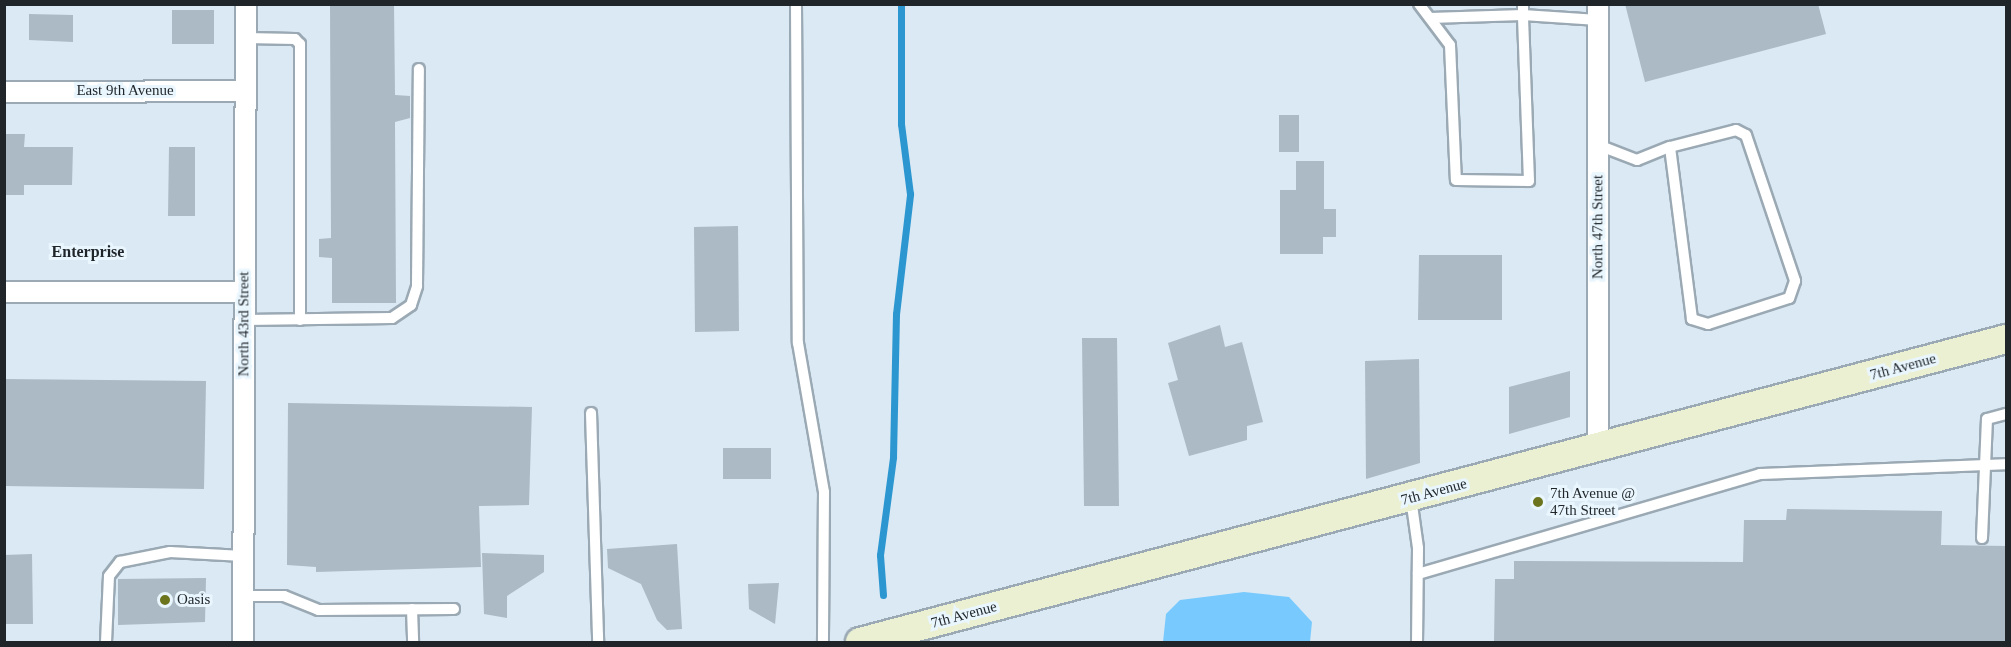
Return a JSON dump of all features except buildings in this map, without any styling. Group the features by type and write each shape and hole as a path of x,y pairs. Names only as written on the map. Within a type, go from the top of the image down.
{"street":[{"name":"North 43rd Street","path":"243,642 246,4"},
{"name":"North 47th Street","path":"1598,12 1598,449"},
{"name":"East 9th Avenue","path":"4,92 246,91"},
{"path":"4,292 245,292"},
{"name":"7th Avenue","path":"860,642 1598,449 2007,339"}],"lane":[{"path":"796,4 798,343 824,492 823,642"},
{"path":"1419,4 1450,45 1456,180 1529,181 1523,10"},
{"path":"1430,18 1523,10 1598,12"},
{"path":"246,38 295,39 300,44 300,320"},
{"path":"245,320 392,318 411,305 417,286 419,69"},
{"path":"1598,145 1637,160 1670,147 1736,130 1746,135 1795,281 1789,298 1707,324 1692,319 1670,147"},
{"path":"591,413 598,642"},
{"path":"1982,538 1982,465 1987,420 2007,414"},
{"path":"1418,574 1760,474 2007,464"},
{"path":"1411,498 1418,574 1417,642"},
{"path":"106,642 109,576 120,562 170,552 243,556"},
{"path":"243,596 284,596 318,610 454,609"},
{"path":"412,609 413,642"}],"shaded area":[{"path":"1244,592 1289,597 1312,622 1310,642 1163,642 1166,614 1180,600"}],"waterway":[{"path":"883,595 880,555 893,457 896,314 910,194 901,124 901,4"}],"place":[{"name":"7th Avenue @ 47th Street","path":"1538,502"},
{"name":"Oasis","path":"165,600"}],"district":[{"name":"Enterprise","path":"88,252"}]}
